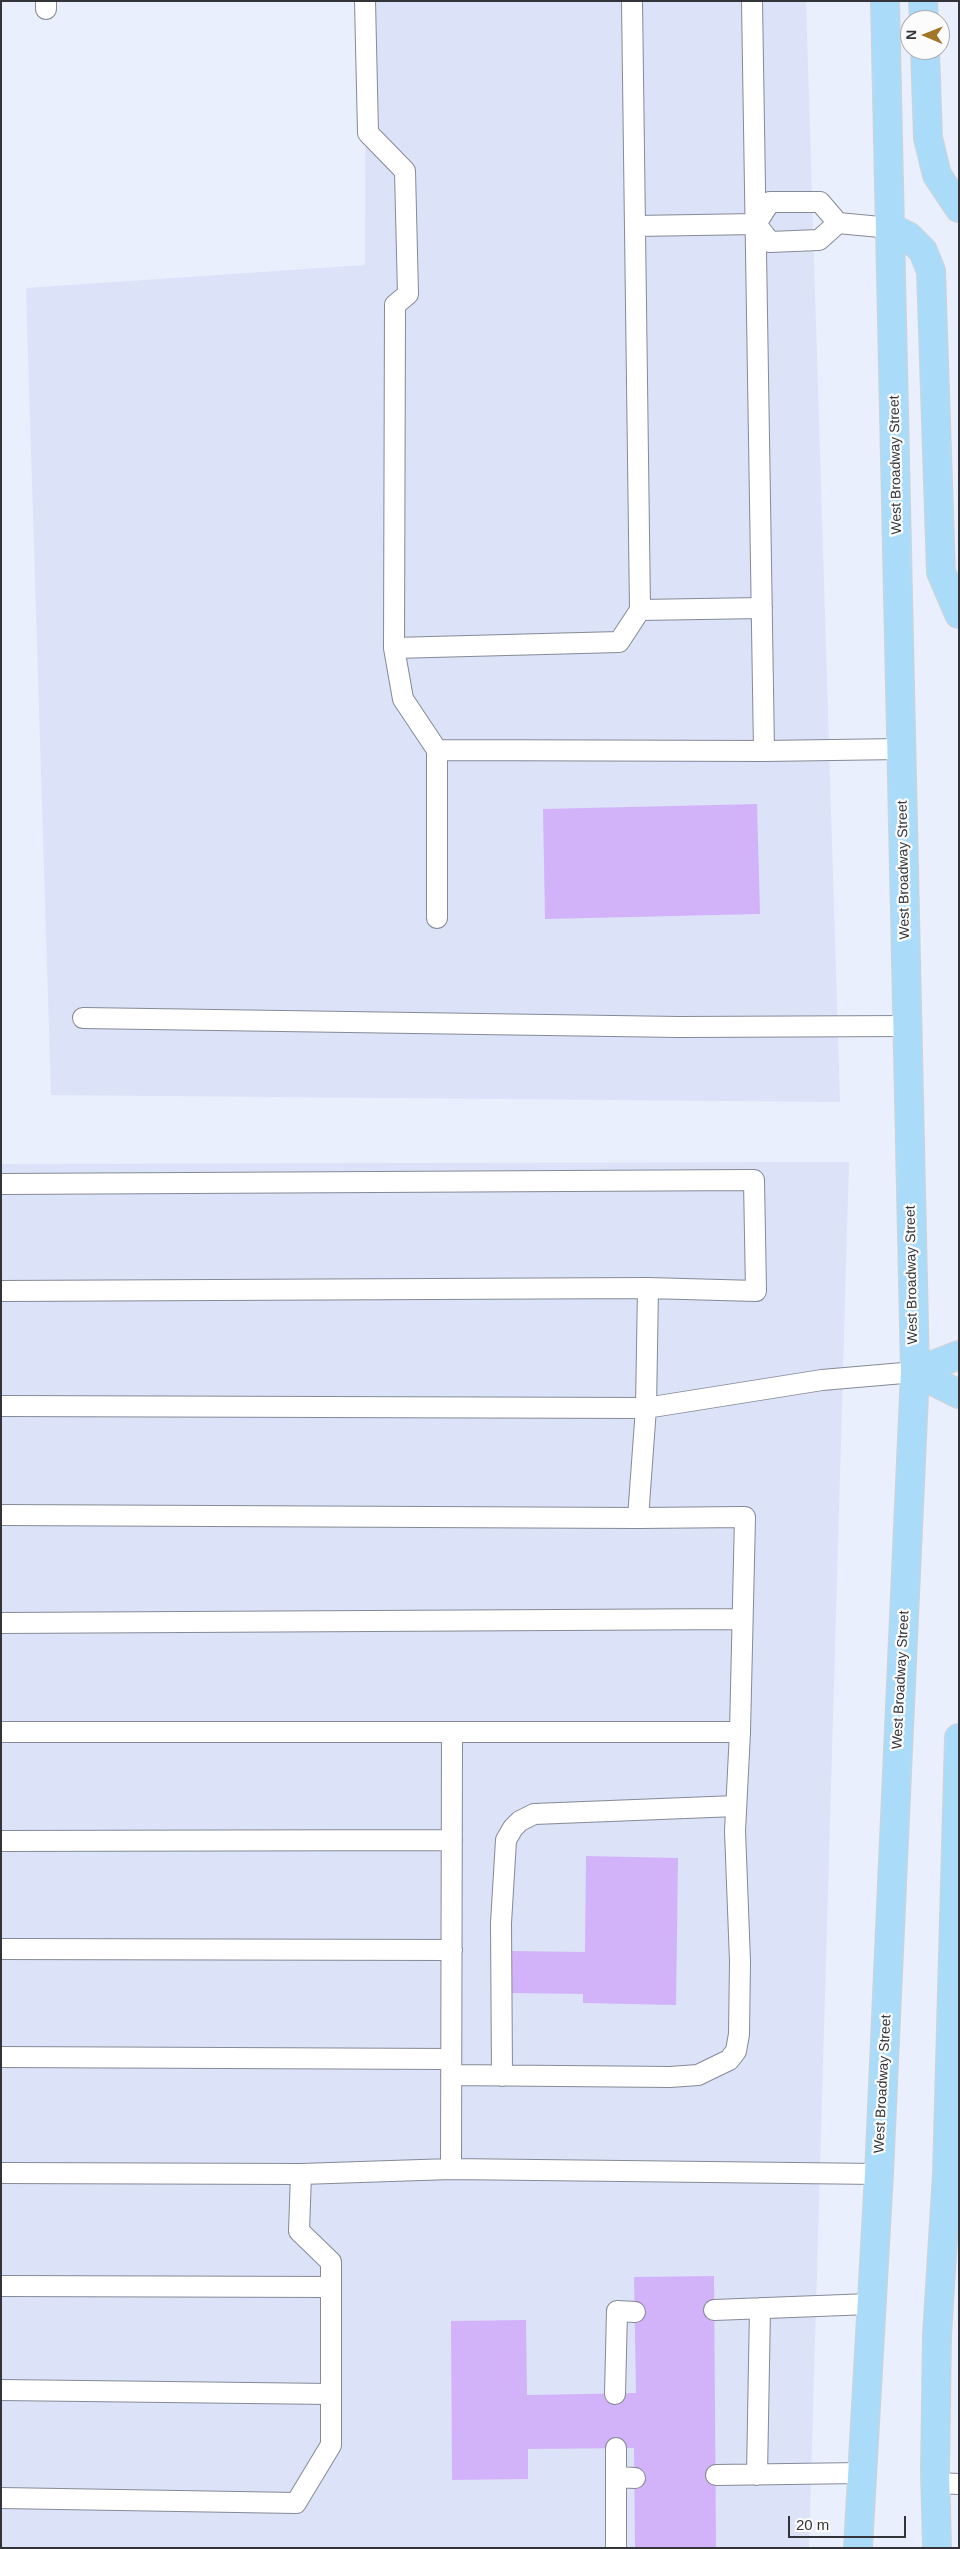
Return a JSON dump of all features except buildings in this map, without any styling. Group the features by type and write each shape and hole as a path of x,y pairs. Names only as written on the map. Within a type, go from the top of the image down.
{"main road":[{"name":"West Broadway Street","path":"858,2548 870,2304 879,2174 914,1372 885,1"},
{"path":"925,60 928,138 937,175 959,208"},
{"path":"891,228 908,236 923,251 930,271 941,572 959,614"},
{"path":"914,1372 959,1355"},
{"path":"914,1372 959,1394"},
{"path":"937,2548 947,2484 937,2335 951,2223 959,1738"}],"lane":[{"path":"365,1 368,134 406,171 408,294 395,305 394,648 403,699 437,750 437,918"},
{"path":"394,648 619,642 640,610 632,1"},
{"path":"752,1 764,751"},
{"path":"756,224 770,202 820,202 838,223 891,228"},
{"path":"756,224 770,242 819,240 838,223"},
{"path":"636,226 756,224"},
{"path":"640,610 762,608"},
{"path":"437,750 764,751 901,749"},
{"path":"83,1018 679,1027 908,1026"},
{"path":"1,1184 754,1180 756,1291 648,1288 1,1292"},
{"path":"638,1518 646,1408 648,1288"},
{"path":"1,1406 646,1408 822,1380 914,1372"},
{"path":"1,1515 745,1517 740,1732 736,1806 739,2034 736,2051 729,2060 698,2075 670,2077 502,2076 451,2067 1,2057"},
{"path":"1,1623 742,1619"},
{"path":"1,1732 740,1732"},
{"path":"451,2169 452,1732"},
{"path":"502,2076 500,1923 506,1840 513,1828 520,1821 534,1814 736,1806"},
{"path":"1,1840 452,1840"},
{"path":"1,1950 452,1950"},
{"path":"1,2173 301,2174 451,2169 879,2174"},
{"path":"1,2498 296,2503 331,2445 331,2262 299,2231 301,2174"},
{"path":"1,2286 331,2287"},
{"path":"714,2310 870,2304"},
{"path":"757,2474 760,2308"},
{"path":"615,2394 617,2311 635,2312"},
{"path":"1,2390 331,2394"},
{"path":"616,2448 625,2477 616,2548"},
{"path":"716,2475 861,2473"}],"shaded area":[{"path":"366,1 806,1 840,1102 51,1095 26,288 365,265"},
{"path":"849,1162 809,2548 1,2548 1,1164"}]}
